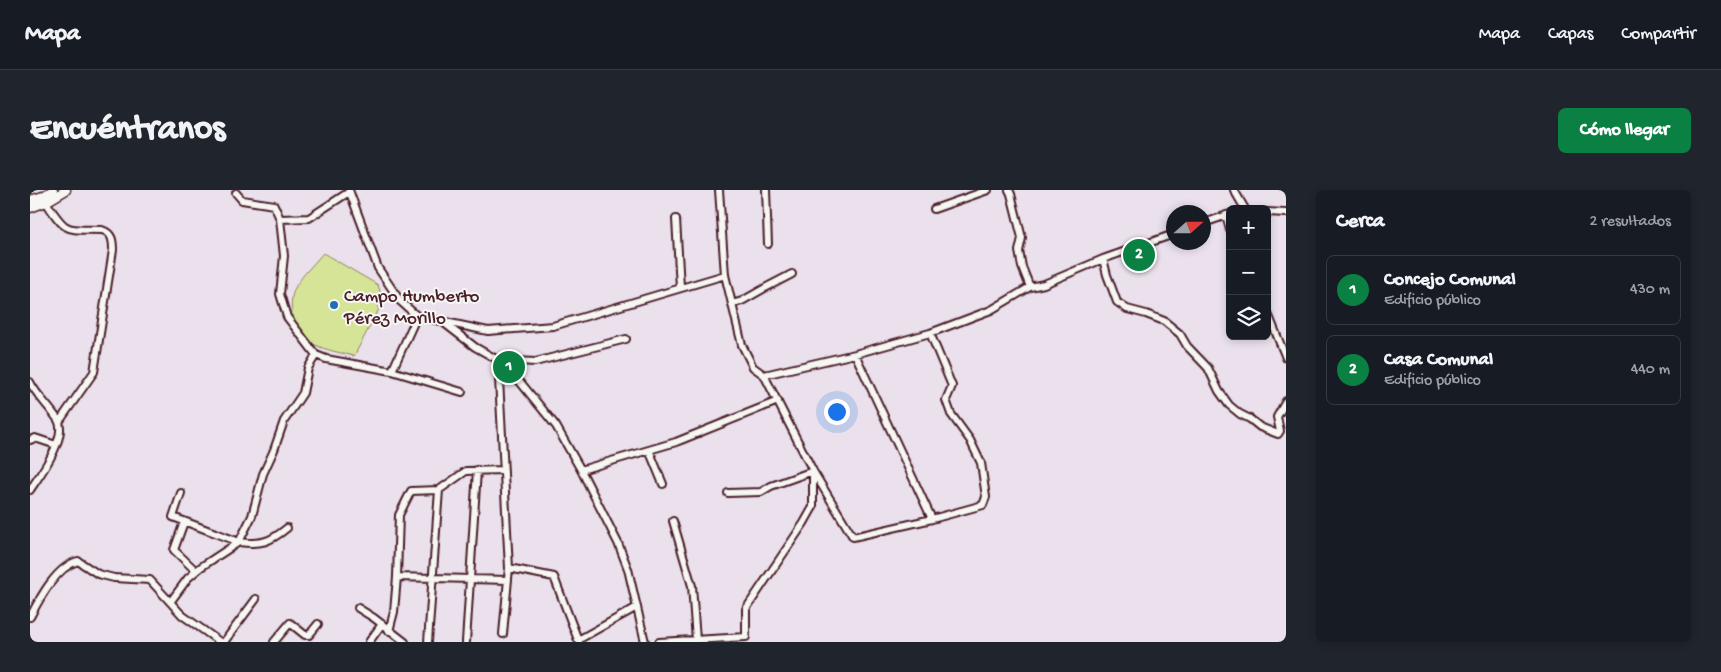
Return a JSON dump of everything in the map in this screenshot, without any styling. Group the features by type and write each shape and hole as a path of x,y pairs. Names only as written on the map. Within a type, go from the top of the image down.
{"main road":[{"path":"30,200 43,196 53,190"},
{"path":"30,208 46,202 66,190"}],"street":[{"path":"719,190 725,274 742,345 753,367 764,375 813,471 853,537 932,519 982,505 986,497 981,463 970,440 951,414 946,400 952,386 930,333"},
{"path":"766,190 768,244"},
{"path":"934,209 988,190"},
{"path":"1009,190 1012,194 1022,238 1019,251 1022,267 1030,287"},
{"path":"1234,190 1243,205"},
{"path":"280,219 309,218 349,191 378,268 400,301 417,316 488,331 553,326 725,274"},
{"path":"236,194 242,200 274,205 280,219 284,256 280,294 287,317 316,355 326,359 392,371 462,392"},
{"path":"46,202 60,222 68,229 102,230 107,232 113,240 94,372 59,422"},
{"path":"1271,212 1286,213"},
{"path":"1211,220 1226,215"},
{"path":"676,219 680,287"},
{"path":"764,375 856,354 930,333 991,310 1030,287 1044,284 1103,259 1166,237"},
{"path":"1103,259 1106,275 1117,302 1127,309 1164,321 1180,334 1187,346 1208,368 1219,391 1229,405 1240,414 1260,427 1278,434 1280,431 1277,417 1286,401"},
{"path":"732,304 742,301 792,274"},
{"path":"392,371 417,316"},
{"path":"1271,321 1286,358"},
{"path":"443,322 475,347 498,360 521,383 556,426 618,543 628,569 645,642"},
{"path":"498,360 535,362 626,339"},
{"path":"856,354 932,519"},
{"path":"170,601 188,578 239,542 252,516 263,474 284,421 303,393 308,368 316,355"},
{"path":"498,360 510,568 503,634"},
{"path":"30,382 59,422 61,430 46,467 30,490"},
{"path":"581,470 676,442 778,401"},
{"path":"30,440 35,438 56,445"},
{"path":"649,450 662,484"},
{"path":"466,642 477,470"},
{"path":"390,631 394,612 397,577 399,515 410,491 439,490 466,471 504,470"},
{"path":"728,493 761,492 771,486 813,471"},
{"path":"659,642 746,640 746,609 804,524 813,506 813,471"},
{"path":"428,642 439,490"},
{"path":"182,493 172,517 239,542 253,544 267,542 287,528"},
{"path":"673,521 692,586 696,640"},
{"path":"184,522 174,550 196,572"},
{"path":"30,617 48,584 73,562 78,560 98,574 114,578 150,580 182,615 220,642"},
{"path":"510,568 554,577 579,641 637,608"},
{"path":"397,577 508,580"},
{"path":"224,642 256,599"},
{"path":"358,608 405,642"},
{"path":"274,642 290,623 305,636 309,635 318,624"},
{"path":"369,642 382,624"}],"green space":[{"name":"Campo Humberto Pérez Morillo","path":"323,253 378,285 382,297 377,306 379,309 354,356 328,350 313,344 301,333 294,318 291,302 296,286"}],"place":[{"name":"Casa Comunal","path":"1139,255"},
{"name":"Campo Humberto Pérez Morillo","path":"334,305"},
{"name":"Concejo Comunal","path":"509,367"}]}
